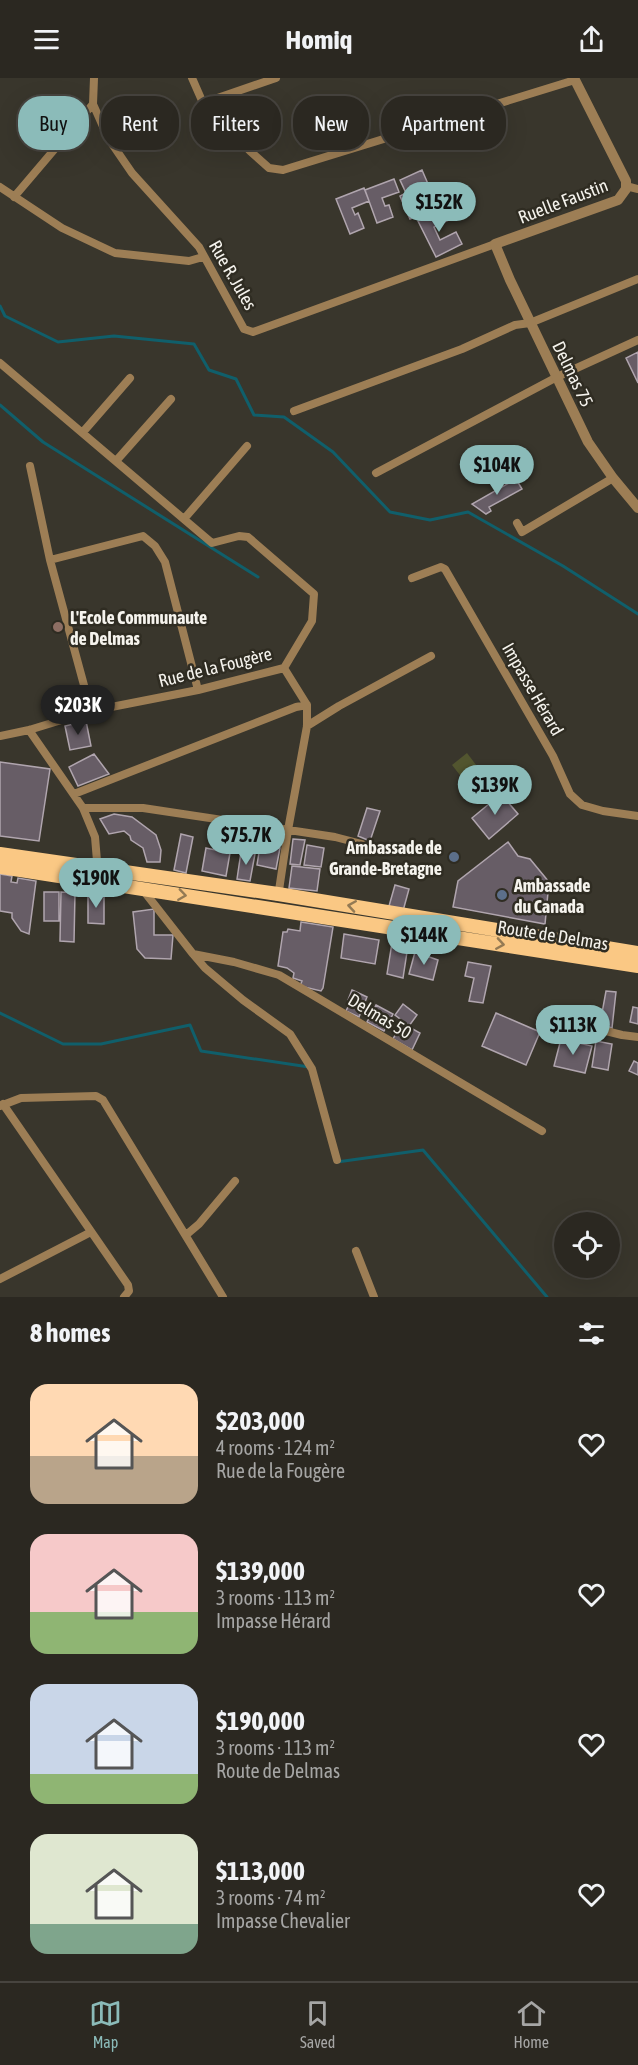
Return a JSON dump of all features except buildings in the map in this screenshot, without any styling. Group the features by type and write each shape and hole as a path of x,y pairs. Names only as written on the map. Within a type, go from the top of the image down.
{"main road":[{"name":"Route de Delmas","path":"0,854 99,875 143,890 638,966"},
{"name":"Route de Delmas","path":"0,867 278,894 638,953"}],"street":[{"name":"Rue R. Jules","path":"94,78 93,104 108,138 132,173 198,247 244,329 253,332 495,244"},
{"path":"192,78 200,96"},
{"path":"223,96 276,78"},
{"path":"249,150 269,168 283,170 575,79"},
{"name":"Ruelle Faustin","path":"495,244 618,200 623,195 626,182 575,79"},
{"path":"14,196 93,104"},
{"path":"626,186 638,189"},
{"path":"0,187 62,228 116,253 189,261 202,257"},
{"name":"Delmas 75","path":"495,244 530,323 588,442 613,478 638,508"},
{"path":"294,411 462,350 515,325 530,323 638,279"},
{"path":"376,473 557,377 638,340"},
{"name":"Rue de la Fougère","path":"0,363 212,543 240,536 248,537 314,594 312,621 284,668 198,690 91,711 30,730 1,734"},
{"path":"82,432 130,378"},
{"path":"116,461 171,399"},
{"path":"184,519 247,446"},
{"path":"30,466 50,560 91,711"},
{"path":"517,523 522,532 613,478"},
{"path":"50,560 142,536 155,546 165,562 198,690"},
{"name":"Impasse Hérard","path":"412,579 441,567 445,569 553,756 570,794 582,805 603,811 638,816"},
{"path":"307,726 430,656"},
{"path":"277,909 288,830 307,726 307,705 284,668"},
{"path":"74,794 296,706 307,705"},
{"path":"30,730 83,808 95,837 99,875"},
{"path":"83,808 143,808 336,837 362,844"},
{"path":"143,890 206,968 243,1000 290,1034 312,1069 337,1160"},
{"name":"Delmas 50","path":"193,954 234,962 279,975 542,1131"},
{"path":"546,1016 638,1037"},
{"path":"124,1297 129,1292 128,1284 2,1105 21,1098 96,1096 103,1100 223,1297"},
{"path":"186,1235 199,1224 235,1181"},
{"path":"0,1279 92,1232"},
{"path":"356,1251 374,1297"}],"green space":[{"path":"467,753 489,782 474,793 452,765"}],"waterway":[{"path":"0,306 5,316 58,342 114,336 194,344 209,370 236,379 254,415 284,417 333,452 390,512 430,520 468,512 563,566 638,614"},
{"path":"0,405 43,442 258,577"},
{"path":"0,1013 63,1044 101,1044 190,1025 201,1051 309,1067"},
{"path":"337,1162 423,1150 547,1297"}],"place":[{"name":"L'Ecole Communaute de Delmas","path":"58,627"},
{"name":"Ambassade de Grande-Bretagne","path":"454,857"},
{"name":"Ambassade du Canada","path":"502,895"}]}
